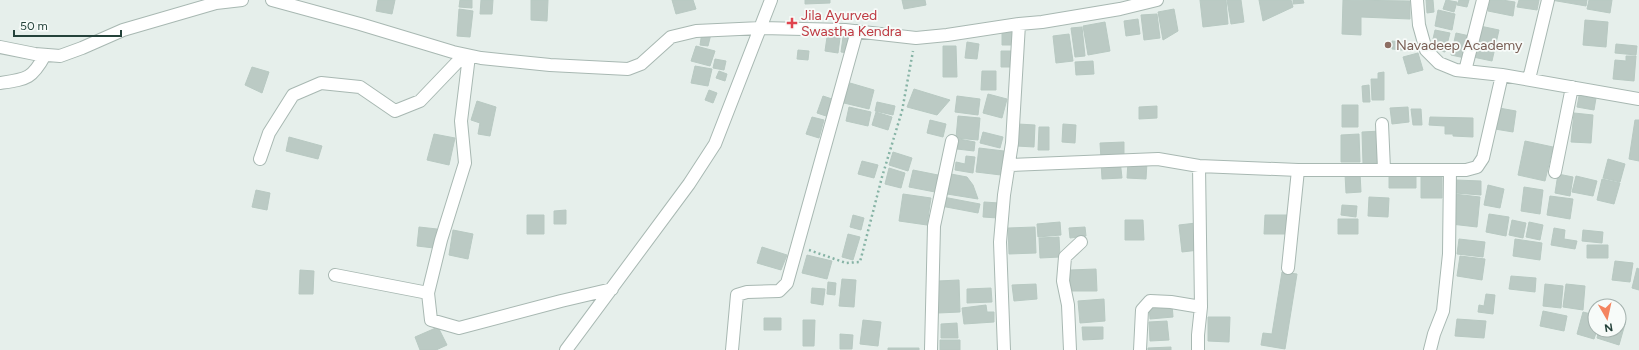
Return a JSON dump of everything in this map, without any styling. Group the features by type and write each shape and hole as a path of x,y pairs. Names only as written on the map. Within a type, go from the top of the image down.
{"street":[{"path":"0,48 60,56 123,30 216,3 242,0"},
{"path":"272,0 481,58 550,65 628,69 641,64 671,37 696,31 761,28 857,31 916,38 1042,22 1120,9 1157,0"},
{"path":"566,350 689,184 715,144 771,0"},
{"path":"1417,0 1419,25 1426,50 1439,63 1456,70 1502,75 1639,99"},
{"path":"1464,71 1483,0"},
{"path":"1529,80 1548,0"},
{"path":"1004,350 1000,242 1012,143 1019,24"},
{"path":"732,350 738,295 747,292 779,291 788,283 857,31"},
{"path":"0,83 31,76 45,55"},
{"path":"260,159 269,133 293,94 321,83 360,87 395,111 420,101 466,55"},
{"path":"466,55 461,121 465,163 441,240 428,293 431,320 459,328 612,289"},
{"path":"1009,164 1158,159 1199,166 1298,170 1466,170 1477,167 1483,158 1502,75"},
{"path":"1555,172 1572,87"},
{"path":"1382,124 1384,169"},
{"path":"931,350 934,226 952,141"},
{"path":"1198,350 1201,307 1199,166"},
{"path":"1288,268 1298,170"},
{"path":"1430,350 1434,334 1443,311 1449,254 1450,170"},
{"path":"1070,350 1068,305 1063,281 1065,257 1081,242"},
{"path":"335,275 428,293"},
{"path":"1140,350 1142,310 1150,301 1171,302 1201,307"}],"path":[{"path":"798,246 846,263 860,262 882,176 902,111 916,38"}],"building":[{"path":"378,0 395,0 392,14 376,11"},
{"path":"460,0 472,0 472,8 459,7"},
{"path":"481,0 493,0 492,14 480,14"},
{"path":"531,0 548,0 547,21 531,20"},
{"path":"672,0 693,0 696,9 676,14"},
{"path":"805,0 830,0 830,3 805,4"},
{"path":"902,0 925,0 926,5 904,9"},
{"path":"1200,0 1226,0 1228,24 1203,27"},
{"path":"1227,0 1241,0 1244,22 1231,24"},
{"path":"1259,0 1291,0 1293,7 1263,21"},
{"path":"1293,0 1303,0 1304,3 1293,4"},
{"path":"1343,0 1410,1 1410,19 1361,17 1361,35 1342,34"},
{"path":"1426,0 1433,0 1434,12 1427,13"},
{"path":"1446,0 1457,2 1454,12 1443,9"},
{"path":"1459,0 1469,0 1467,7 1457,5"},
{"path":"1490,0 1515,2 1513,16 1488,11"},
{"path":"1519,0 1539,0 1537,10 1517,7"},
{"path":"1551,0 1587,0 1586,6"},
{"path":"1589,0 1612,0 1610,13 1587,9"},
{"path":"459,9 473,11 470,37 457,36"},
{"path":"1174,9 1178,31 1163,40 1158,12"},
{"path":"1438,10 1455,14 1452,30 1435,26"},
{"path":"1157,14 1160,38 1144,40 1141,15"},
{"path":"1138,19 1140,34 1126,36 1124,21"},
{"path":"1585,20 1608,22 1606,47 1583,45"},
{"path":"1105,22 1110,51 1088,55 1083,26"},
{"path":"1480,26 1499,30 1492,61 1473,57"},
{"path":"1082,27 1085,56 1075,57 1071,28"},
{"path":"1002,29 1013,29 1013,45 1002,45"},
{"path":"1435,30 1450,33 1445,52 1436,50 1438,41 1433,39"},
{"path":"702,32 711,34 708,46 700,45"},
{"path":"1456,33 1470,36 1465,58 1451,55"},
{"path":"1069,34 1073,61 1056,63 1053,36"},
{"path":"827,37 840,38 838,53 825,51"},
{"path":"843,37 849,37 848,53 841,52"},
{"path":"1392,41 1412,43 1411,51 1392,49"},
{"path":"967,42 979,44 977,59 965,58"},
{"path":"1616,44 1637,46 1636,55 1615,53"},
{"path":"696,46 715,51 710,66 691,61"},
{"path":"943,46 956,46 957,77 943,77"},
{"path":"798,50 809,51 808,60 797,59"},
{"path":"1001,51 1013,51 1013,67 1001,67"},
{"path":"1418,53 1423,70 1408,74 1403,57"},
{"path":"1626,56 1636,56 1634,81 1613,79 1615,60 1626,61"},
{"path":"715,59 726,61 724,70 713,68"},
{"path":"1093,61 1094,74 1076,75 1075,62"},
{"path":"695,66 712,69 708,86 691,83"},
{"path":"252,67 269,72 262,93 245,85"},
{"path":"719,71 727,74 725,81 716,78"},
{"path":"982,71 996,71 996,90 981,90"},
{"path":"1384,72 1384,100 1372,100 1371,79 1378,79 1378,73"},
{"path":"850,83 874,90 869,109 844,103"},
{"path":"1369,85 1370,102 1363,102 1362,86"},
{"path":"914,89 950,100 937,115 907,107"},
{"path":"709,90 717,93 713,103 705,100"},
{"path":"988,94 1007,99 1002,118 983,113"},
{"path":"823,96 835,100 829,117 817,113"},
{"path":"957,96 980,99 978,115 955,112"},
{"path":"1579,96 1596,98 1594,110 1577,107"},
{"path":"477,101 496,107 490,136 478,134 480,123 471,120"},
{"path":"877,102 895,106 893,115 875,111"},
{"path":"1342,105 1358,105 1358,127 1342,127"},
{"path":"1157,106 1157,118 1139,119 1139,107"},
{"path":"849,107 871,112 868,126 846,121"},
{"path":"1408,107 1409,122 1392,124 1390,108"},
{"path":"1499,108 1516,111 1513,132 1495,129"},
{"path":"1411,109 1421,109 1422,125 1413,125"},
{"path":"876,112 892,117 888,130 872,125"},
{"path":"1574,113 1593,115 1591,143 1571,142"},
{"path":"958,116 980,118 978,140 956,138"},
{"path":"812,117 824,120 819,138 806,134"},
{"path":"1430,117 1473,118 1473,137 1445,134 1445,126 1429,125"},
{"path":"930,120 946,124 943,137 927,133"},
{"path":"1635,120 1639,120 1639,161 1629,159"},
{"path":"1018,124 1035,125 1034,147 1017,146"},
{"path":"1063,124 1076,125 1075,143 1062,142"},
{"path":"1039,127 1049,127 1049,150 1038,150"},
{"path":"1381,131 1382,163 1363,164 1362,132"},
{"path":"983,132 1003,137 1000,148 980,143"},
{"path":"434,134 455,138 449,165 427,160"},
{"path":"1359,134 1360,162 1341,162 1341,135"},
{"path":"289,137 322,146 318,159 286,151"},
{"path":"959,139 975,142 974,151 957,149"},
{"path":"1525,141 1553,147 1545,181 1518,175"},
{"path":"1124,142 1124,158 1101,159 1100,143"},
{"path":"979,148 1004,151 1001,175 976,172"},
{"path":"893,152 912,158 908,171 889,165"},
{"path":"966,156 975,157 973,173 955,170 956,162 965,164"},
{"path":"1608,159 1625,164 1620,182 1603,178"},
{"path":"1120,160 1122,178 1102,179 1101,162"},
{"path":"862,161 878,165 874,178 858,174"},
{"path":"1128,161 1147,162 1146,179 1127,178"},
{"path":"889,168 905,173 901,188 885,184"},
{"path":"913,170 938,175 935,192 909,187"},
{"path":"1421,171 1442,171 1442,198 1421,198"},
{"path":"1360,173 1361,192 1346,193 1345,174"},
{"path":"951,174 967,177 973,185 978,199 947,194"},
{"path":"1558,174 1573,177 1570,196 1555,193"},
{"path":"1389,175 1416,175 1416,188 1389,188"},
{"path":"1576,176 1597,181 1593,196 1572,192"},
{"path":"1602,179 1620,183 1614,204 1597,200"},
{"path":"1456,180 1481,181 1481,195 1455,193"},
{"path":"1488,185 1504,189 1500,208 1484,205"},
{"path":"1524,187 1543,190 1540,214 1521,211"},
{"path":"256,190 270,193 267,210 252,207"},
{"path":"903,194 931,198 927,225 899,221"},
{"path":"1454,194 1480,197 1477,227 1451,224"},
{"path":"1550,196 1573,199 1570,219 1547,215"},
{"path":"943,197 980,204 978,213 941,206"},
{"path":"1369,197 1389,198 1388,217 1368,216"},
{"path":"984,202 999,203 998,218 983,217"},
{"path":"1342,205 1357,206 1356,217 1341,215"},
{"path":"566,210 566,224 554,224 554,211"},
{"path":"1489,214 1509,217 1506,236 1486,232"},
{"path":"527,215 544,215 544,234 527,234"},
{"path":"853,215 864,218 861,230 850,227"},
{"path":"1265,215 1288,215 1288,234 1264,234"},
{"path":"1338,219 1358,219 1358,234 1338,234"},
{"path":"1125,220 1143,220 1144,240 1125,240"},
{"path":"1512,220 1526,223 1523,238 1509,235"},
{"path":"1060,222 1061,235 1038,237 1037,224"},
{"path":"1529,222 1543,225 1540,240 1526,237"},
{"path":"1196,223 1199,250 1182,252 1179,225"},
{"path":"419,227 437,229 434,248 417,246"},
{"path":"1035,227 1036,253 1009,254 1008,228"},
{"path":"1085,227 1086,236 1070,238 1069,228"},
{"path":"1554,228 1565,230 1564,239 1577,241 1575,249 1551,245"},
{"path":"453,230 473,234 468,259 449,255"},
{"path":"1583,230 1603,232 1602,243 1582,241"},
{"path":"848,234 860,237 853,260 842,257"},
{"path":"1059,237 1060,257 1040,258 1039,238"},
{"path":"1459,239 1485,242 1483,257 1457,254"},
{"path":"1515,239 1542,243 1540,260 1513,256"},
{"path":"1587,245 1608,245 1608,258 1587,258"},
{"path":"762,247 787,255 781,270 757,263"},
{"path":"807,255 832,261 827,279 802,273"},
{"path":"1460,256 1485,259 1482,280 1457,276"},
{"path":"1615,261 1633,263 1630,282 1612,280"},
{"path":"1637,268 1639,269 1639,290 1632,288"},
{"path":"1096,269 1097,291 1070,291 1070,270"},
{"path":"300,270 314,271 313,294 299,294"},
{"path":"1282,272 1297,274 1285,349 1261,345 1263,333 1272,334"},
{"path":"1511,276 1536,278 1535,292 1509,289"},
{"path":"842,279 856,280 854,307 839,306"},
{"path":"959,280 960,312 938,313 938,281"},
{"path":"828,282 836,283 835,295 827,294"},
{"path":"1036,284 1037,299 1014,301 1012,285"},
{"path":"1545,284 1563,286 1561,308 1543,306"},
{"path":"1566,284 1585,286 1583,310 1563,307"},
{"path":"812,288 825,289 823,305 811,303"},
{"path":"991,288 992,302 967,303 967,289"},
{"path":"1486,294 1495,295 1493,314 1478,312 1479,305 1484,306"},
{"path":"1104,299 1105,321 1080,323 1078,301"},
{"path":"1172,304 1173,317 1150,319 1149,306"},
{"path":"986,305 987,312 994,312 994,322 964,324 962,308"},
{"path":"1543,311 1567,316 1564,331 1540,326"},
{"path":"1583,312 1587,313 1587,337 1577,334"},
{"path":"1208,317 1230,317 1229,342 1208,341"},
{"path":"764,318 781,318 781,330 764,330"},
{"path":"1457,319 1486,321 1484,338 1455,336"},
{"path":"803,320 815,320 814,346 803,346"},
{"path":"863,320 881,322 878,346 860,344"},
{"path":"1167,321 1169,340 1150,341 1149,322"},
{"path":"957,323 958,338 941,338 941,324"},
{"path":"438,327 447,345 436,350 420,350 415,337"},
{"path":"1082,327 1103,327 1103,339 1083,340"},
{"path":"840,334 853,335 852,349 840,349"},
{"path":"1597,338 1621,338 1619,345"},
{"path":"940,340 960,340 960,350 940,350"},
{"path":"1171,347 1171,350 1148,350 1148,348"},
{"path":"888,348 919,348 919,350 888,350"}],"place":[{"name":"Jila Ayurved Swastha Kendra","path":"792,23"},
{"name":"Navadeep Academy","path":"1388,45"}]}
